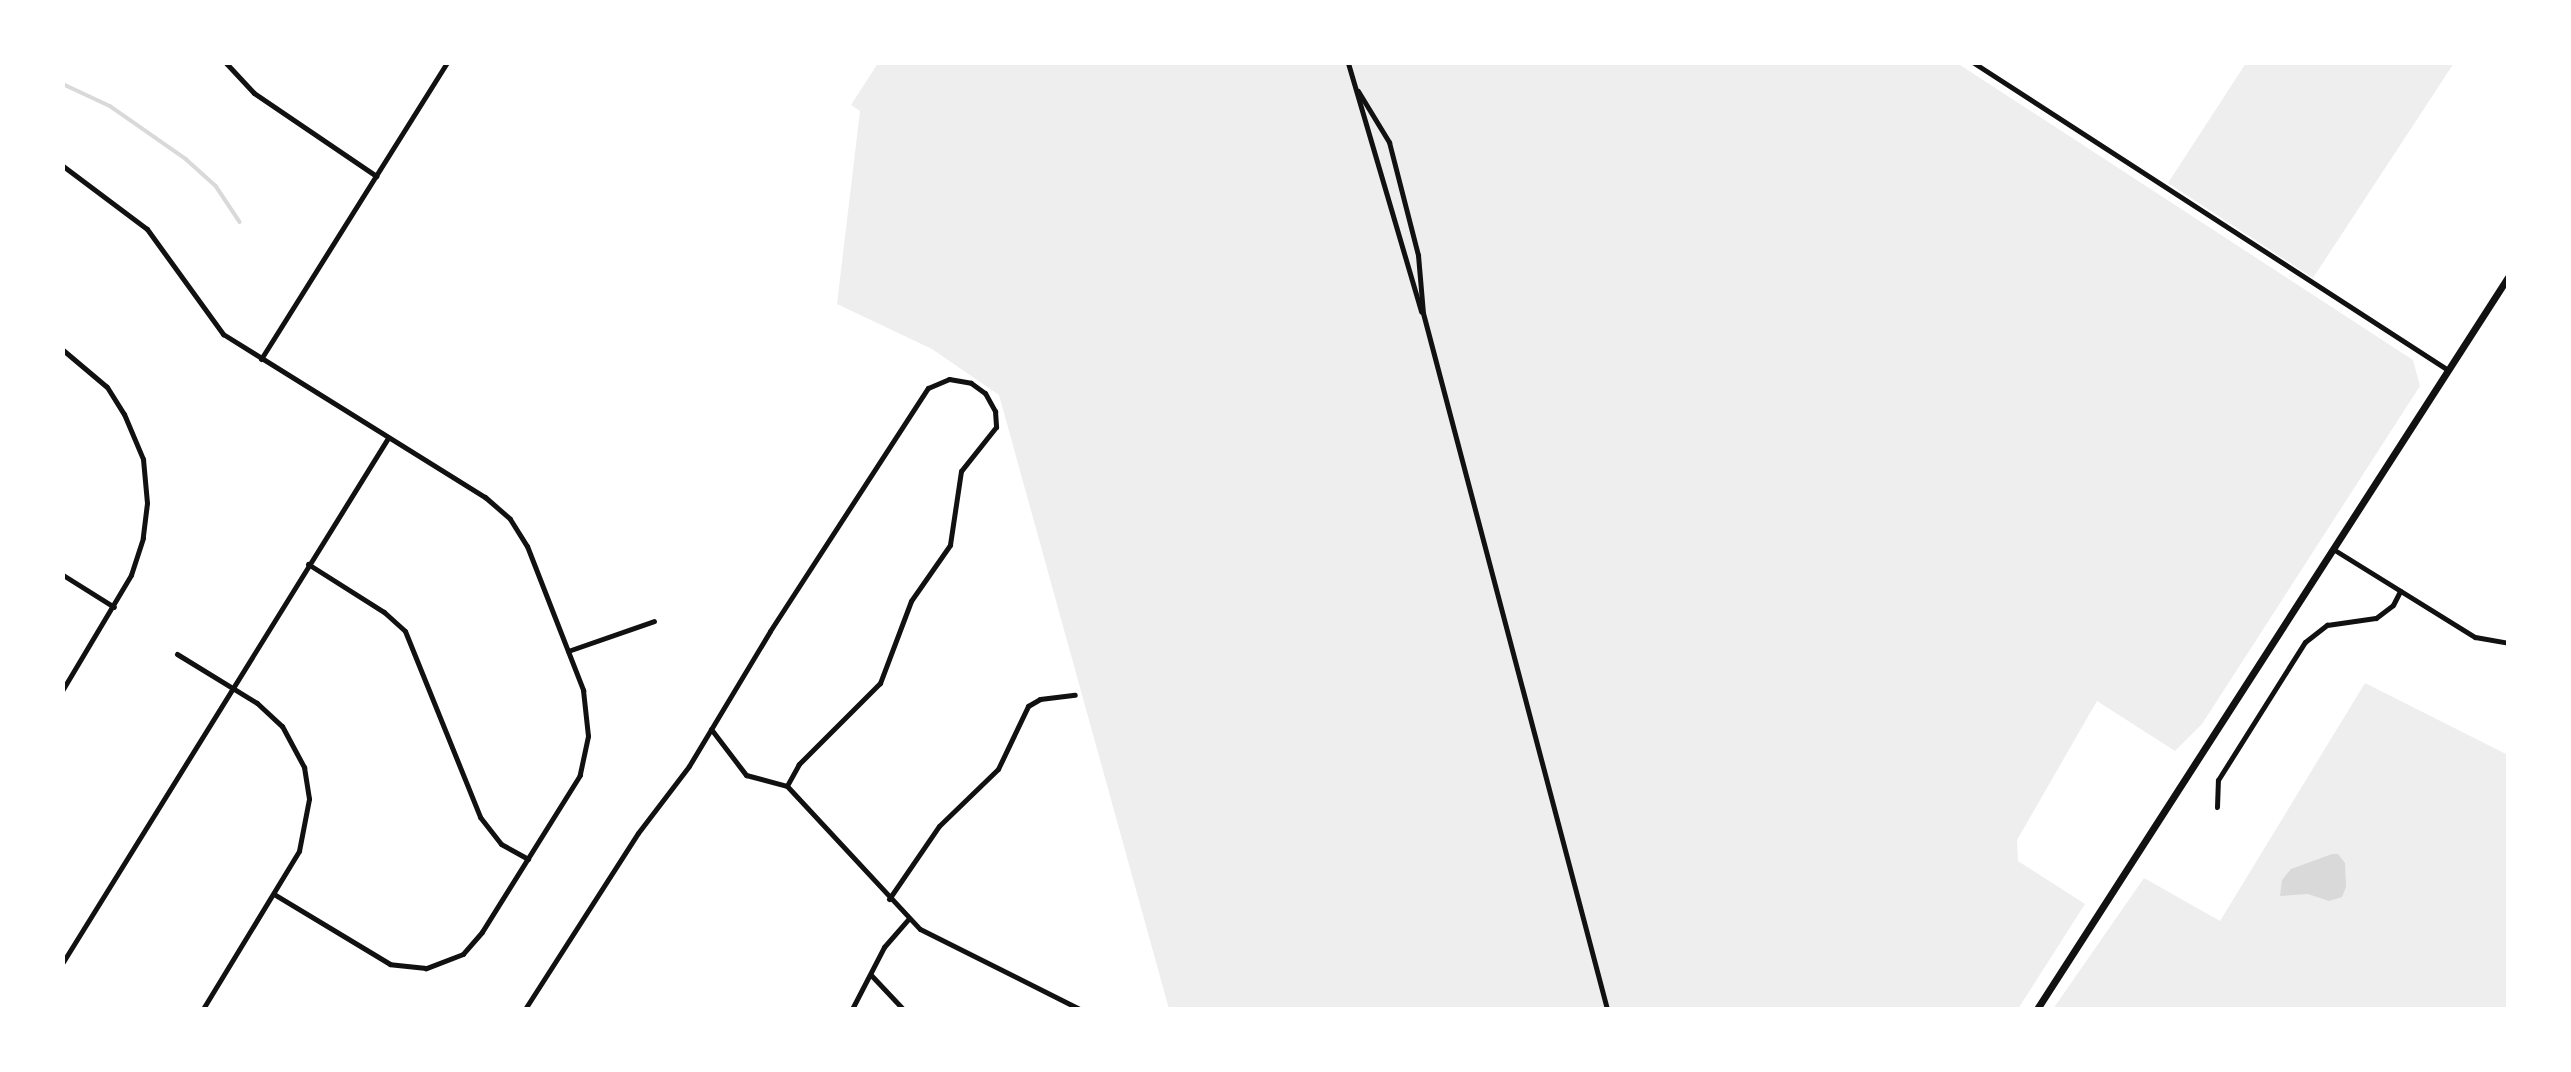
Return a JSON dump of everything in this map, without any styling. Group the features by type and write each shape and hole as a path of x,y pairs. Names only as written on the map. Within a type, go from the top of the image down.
{"main road":[{"path":"2037,1009 2508,277"}],"street":[{"path":"226,63 254,93 376,176"},
{"path":"261,359 447,63"},
{"path":"1348,63 1359,92 1423,313 1607,1009"},
{"path":"1974,63 2448,370"},
{"path":"1359,92 1389,142 1418,255 1423,313"},
{"path":"63,166 147,229 214,324 261,359 485,497 510,519 527,546 586,704 585,756 580,775 471,946 450,961 426,968 379,960 274,894"},
{"path":"63,350 116,401 132,427 146,473 144,538 131,575 63,690"},
{"path":"525,1009 638,833 702,745 928,388 949,379 977,386 990,401 996,427 958,478 950,545 911,601 880,683 787,784"},
{"path":"63,962 388,438"},
{"path":"2333,549 2475,637 2508,643"},
{"path":"308,564 384,612 405,631 480,817 501,844 528,859"},
{"path":"63,575 114,607"},
{"path":"2217,807 2218,780 2305,642 2327,625 2376,618 2393,605 2400,591"},
{"path":"568,651 654,621"},
{"path":"177,654 232,687 282,726 298,752 308,783 305,833 274,894 203,1009"},
{"path":"889,899 939,826 998,769 1028,706 1040,699 1075,695"},
{"path":"711,729 746,775 787,784 908,919 1080,1009"},
{"path":"852,1009 890,938 908,919"},
{"path":"871,975 903,1009"}],"shaded area":[{"path":"878,63 1957,63 2413,360 2420,386 2202,724 2175,751 2097,701 2017,840 2018,861 2085,904 2018,1009 1169,1009 999,395 932,349 837,304 860,111 851,105"},
{"path":"2246,63 2454,63 2313,278 2168,183"},
{"path":"2365,683 2508,755 2508,1009 2053,1009 2144,878 2220,921"},
{"path":"2338,854 2345,863 2346,887 2342,897 2329,901 2308,894 2280,896 2282,880 2291,869"}],"waterway":[{"path":"63,84 110,106 186,159 216,186 240,222"}]}
